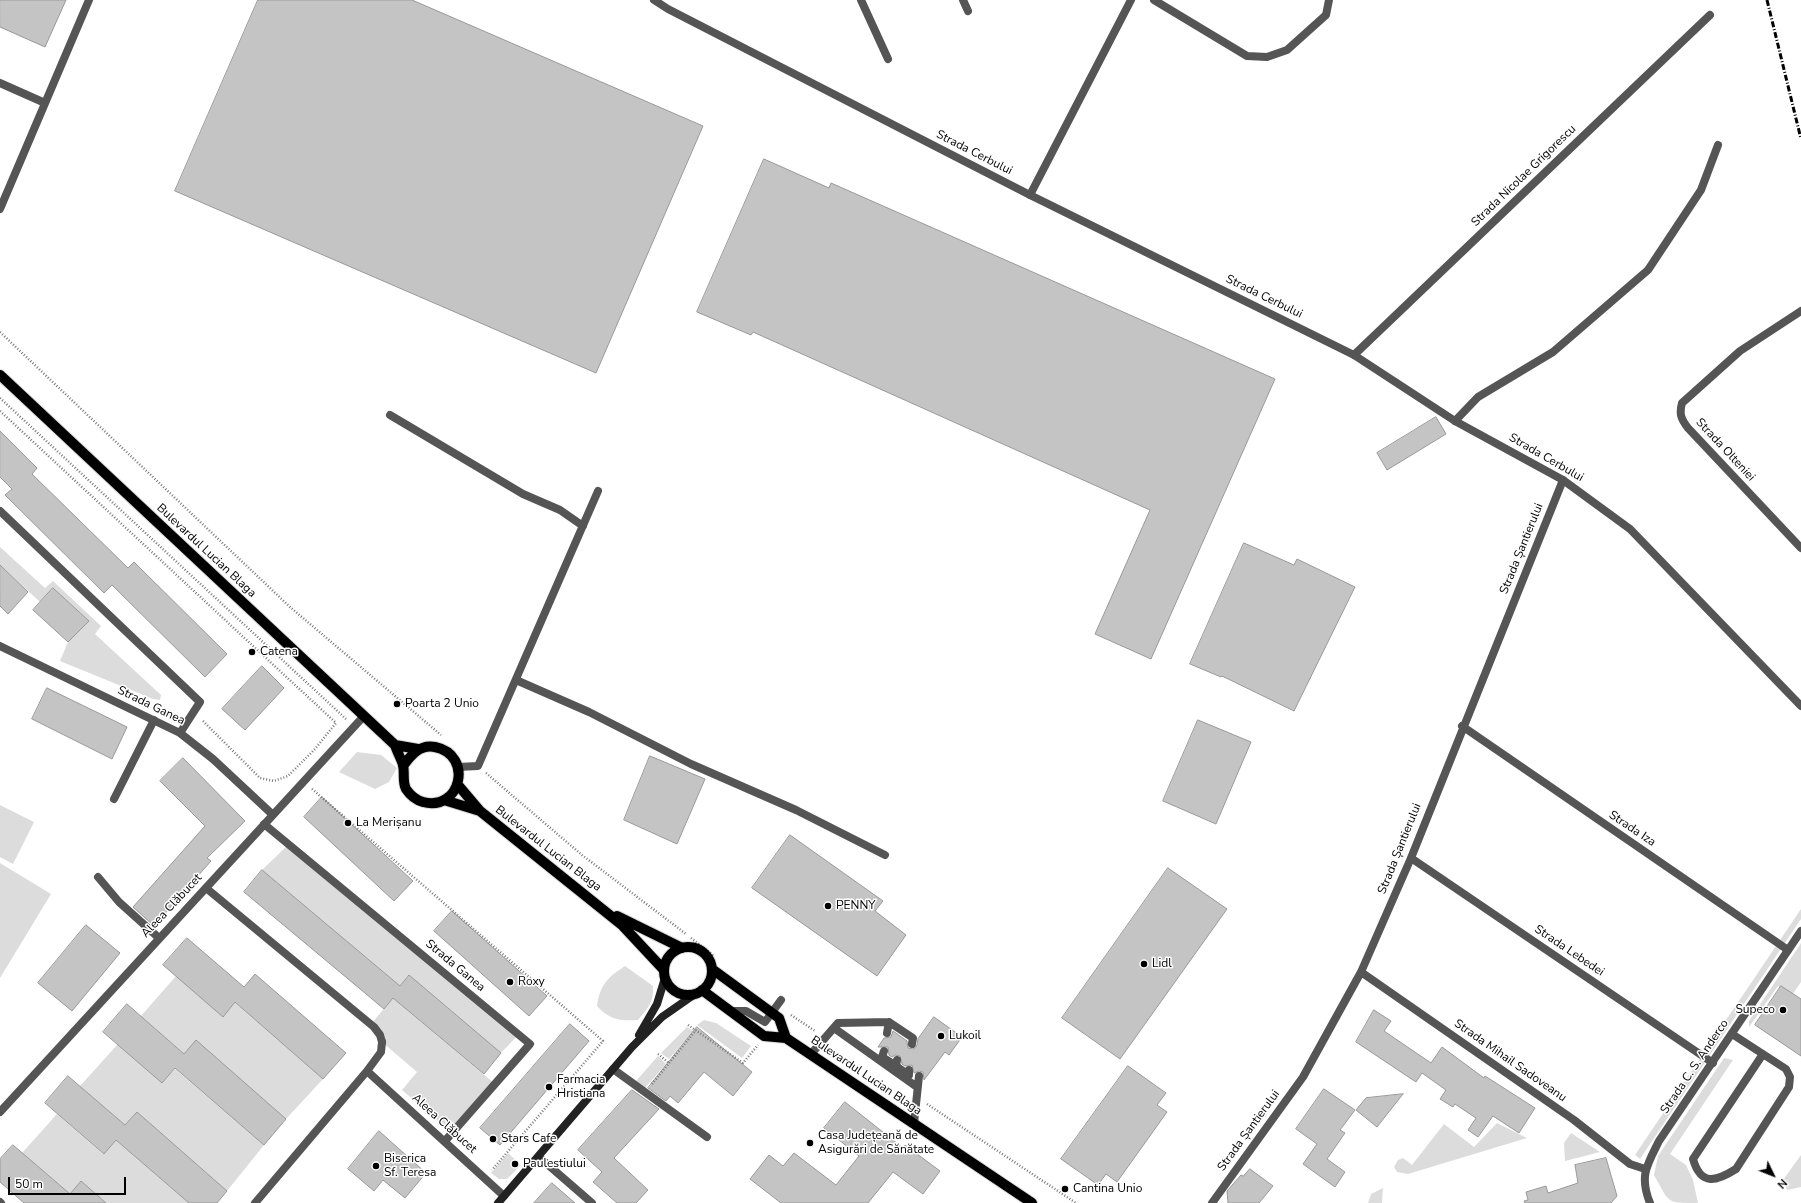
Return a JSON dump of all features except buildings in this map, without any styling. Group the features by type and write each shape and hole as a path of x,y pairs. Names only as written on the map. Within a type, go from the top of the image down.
{"main road":[{"name":"Bulevardul Lucian Blaga","path":"0,375 363,717 395,745 403,766 403,779 406,788 411,795 427,803 444,800 480,812"},
{"path":"395,745 418,749 432,746 441,748 449,753 458,767 458,785 444,800"},
{"path":"403,766 410,756 418,749"},
{"name":"Bulevardul Lucian Blaga","path":"458,785 480,812 601,907 638,941 665,974 669,986 676,992 685,995 699,992 730,1011 764,1036 786,1038 1032,1203"},
{"name":"Bulevardul Lucian Blaga","path":"601,907 682,948 692,947 701,951 708,956 712,969 777,1006 778,1018 786,1038"},
{"path":"632,1047 652,1014 661,994 666,962 671,955 682,948"},
{"path":"498,1203 632,1047 662,1017 708,985 712,978 712,969"}],"street":[{"path":"0,209 89,0"},
{"name":"Strada Cerbului","path":"654,0 668,9 1030,195 1354,355 1455,421 1563,480 1630,530 1801,706"},
{"path":"861,0 888,59"},
{"path":"963,0 968,11"},
{"path":"1030,195 1131,0"},
{"path":"1154,0 1247,56 1267,57 1287,50 1326,15 1329,0"},
{"name":"Strada Nicolae Grigorescu","path":"1354,355 1710,15"},
{"path":"0,84 45,103"},
{"path":"1455,421 1478,397 1553,352 1648,270 1701,190 1718,145"},
{"name":"Strada Olteniei","path":"1801,311 1740,351 1682,403 1680,412 1682,421 1688,428 1801,548"},
{"path":"390,415 523,494 560,510 583,526"},
{"name":"Strada Șantierului","path":"1212,1203 1303,1077 1361,972 1411,858 1462,726 1563,480"},
{"path":"458,767 478,766 598,491"},
{"path":"0,511 200,702 180,733"},
{"name":"Strada Ganea","path":"0,646 180,733 213,759 273,814"},
{"path":"516,680 589,712 691,764 796,810 886,855"},
{"name":"Aleea Clăbucet","path":"0,1112 363,717"},
{"path":"114,799 154,720"},
{"name":"Strada Iza","path":"1462,726 1788,950"},
{"name":"Strada Ganea","path":"264,824 530,1044 445,1141"},
{"name":"Strada Lebedei","path":"1411,858 1713,1063"},
{"path":"98,877 119,902 159,938"},
{"path":"206,888 374,1027 380,1035 382,1042 381,1052 367,1071 255,1203"},
{"name":"Strada C. S. Anderco","path":"1650,1203 1645,1191 1645,1169 1659,1141 1801,931"},
{"name":"Strada Mihail Sadoveanu","path":"1361,972 1574,1120 1630,1164 1645,1169"},
{"path":"730,1011 746,1011 765,1022 777,1006"},
{"path":"811,1054 838,1023 889,1022 900,1033 914,1041"},
{"path":"887,1033 889,1022"},
{"path":"834,1028 918,1081"},
{"path":"1732,1034 1786,1069 1790,1077 1789,1087 1736,1169 1723,1178 1712,1181 1706,1178 1695,1166 1694,1159 1762,1054"},
{"path":"884,1051 882,1057 896,1063 909,1072 918,1081"},
{"path":"613,1069 707,1137"},
{"name":"Aleea Clăbucet","path":"367,1071 504,1196"},
{"path":"914,1123 918,1081"},
{"path":"539,1157 592,1203"}],"path":[{"path":"0,332 290,607 441,735"},
{"path":"0,398 354,726"},
{"path":"0,411 336,723 315,749 288,776 274,781 260,778 194,711"},
{"path":"478,766 582,855 715,956"},
{"path":"292,772 603,1041 490,1172"},
{"path":"777,1006 825,1038"},
{"path":"688,1024 743,1063 758,1045"},
{"path":"645,1092 696,1030"},
{"path":"658,1054 670,1063"},
{"path":"916,1097 1076,1203"}],"shaded area":[{"path":"0,547 45,588 53,581 101,626 95,634 161,695 160,700 153,699 60,661 68,642 89,621 53,588 40,602 0,565"},
{"path":"357,752 381,755 397,768 389,782 375,789 339,772"},
{"path":"0,805 34,822 13,864 0,857"},
{"path":"289,844 519,1034 501,1053 409,975 400,986 262,870"},
{"path":"0,863 51,894 0,978"},
{"path":"1801,909 1801,919 1640,1159 1635,1155"},
{"path":"1801,943 1801,982 1792,995 1778,986 1749,1027 1749,1021"},
{"path":"625,966 653,986 650,1004 638,1020 615,1019 606,1014 597,1006 602,987 613,974"},
{"path":"176,976 222,1016 235,1002 323,1079 286,1119 196,1041 184,1054 141,1016"},
{"path":"393,998 495,1084 452,1133 402,1090 417,1072 382,1042 371,1024"},
{"path":"704,1020 716,1023 751,1046 742,1058 697,1025"},
{"path":"687,1027 693,1031 669,1059 661,1053"},
{"path":"118,1044 162,1083 175,1069 264,1145 227,1191 137,1112 125,1125 80,1086"},
{"path":"658,1056 666,1064 645,1088 636,1081"},
{"path":"1724,1058 1733,1060 1670,1154 1686,1165 1693,1180 1698,1203 1674,1202 1666,1196 1654,1175 1658,1156"},
{"path":"57,1114 103,1154 116,1140 189,1203 106,1203 81,1181 70,1194 22,1153"},
{"path":"1497,1123 1527,1138 1408,1174 1397,1172 1394,1167 1398,1160 1403,1158 1412,1165 1444,1124 1474,1147"},
{"path":"1571,1133 1600,1152 1565,1161 1564,1143"},
{"path":"508,1153 521,1165 507,1179 499,1179 491,1173"},
{"path":"1801,1155 1801,1187 1787,1190 1783,1180"},
{"path":"1383,1188 1382,1203 1368,1203 1371,1194"}],"railway":[{"path":"1767,0 1801,139"}],"place":[{"name":"Catena","path":"252,652"},
{"name":"Poarta 2 Unio","path":"397,704"},
{"name":"La Merișanu","path":"348,823"},
{"name":"PENNY","path":"828,906"},
{"name":"Lidl","path":"1144,964"},
{"name":"Roxy","path":"510,982"},
{"name":"Supeco","path":"1783,1010"},
{"name":"Lukoil","path":"941,1036"},
{"name":"Farmacia Hristiana","path":"549,1087"},
{"name":"Stars Cafe","path":"493,1139"},
{"name":"Casa Județeană de Asigurări de Sănătate","path":"810,1143"},
{"name":"Paulestiului","path":"515,1164"},
{"name":"Biserica Sf. Teresa","path":"376,1166"},
{"name":"Cantina Unio","path":"1065,1189"}]}
